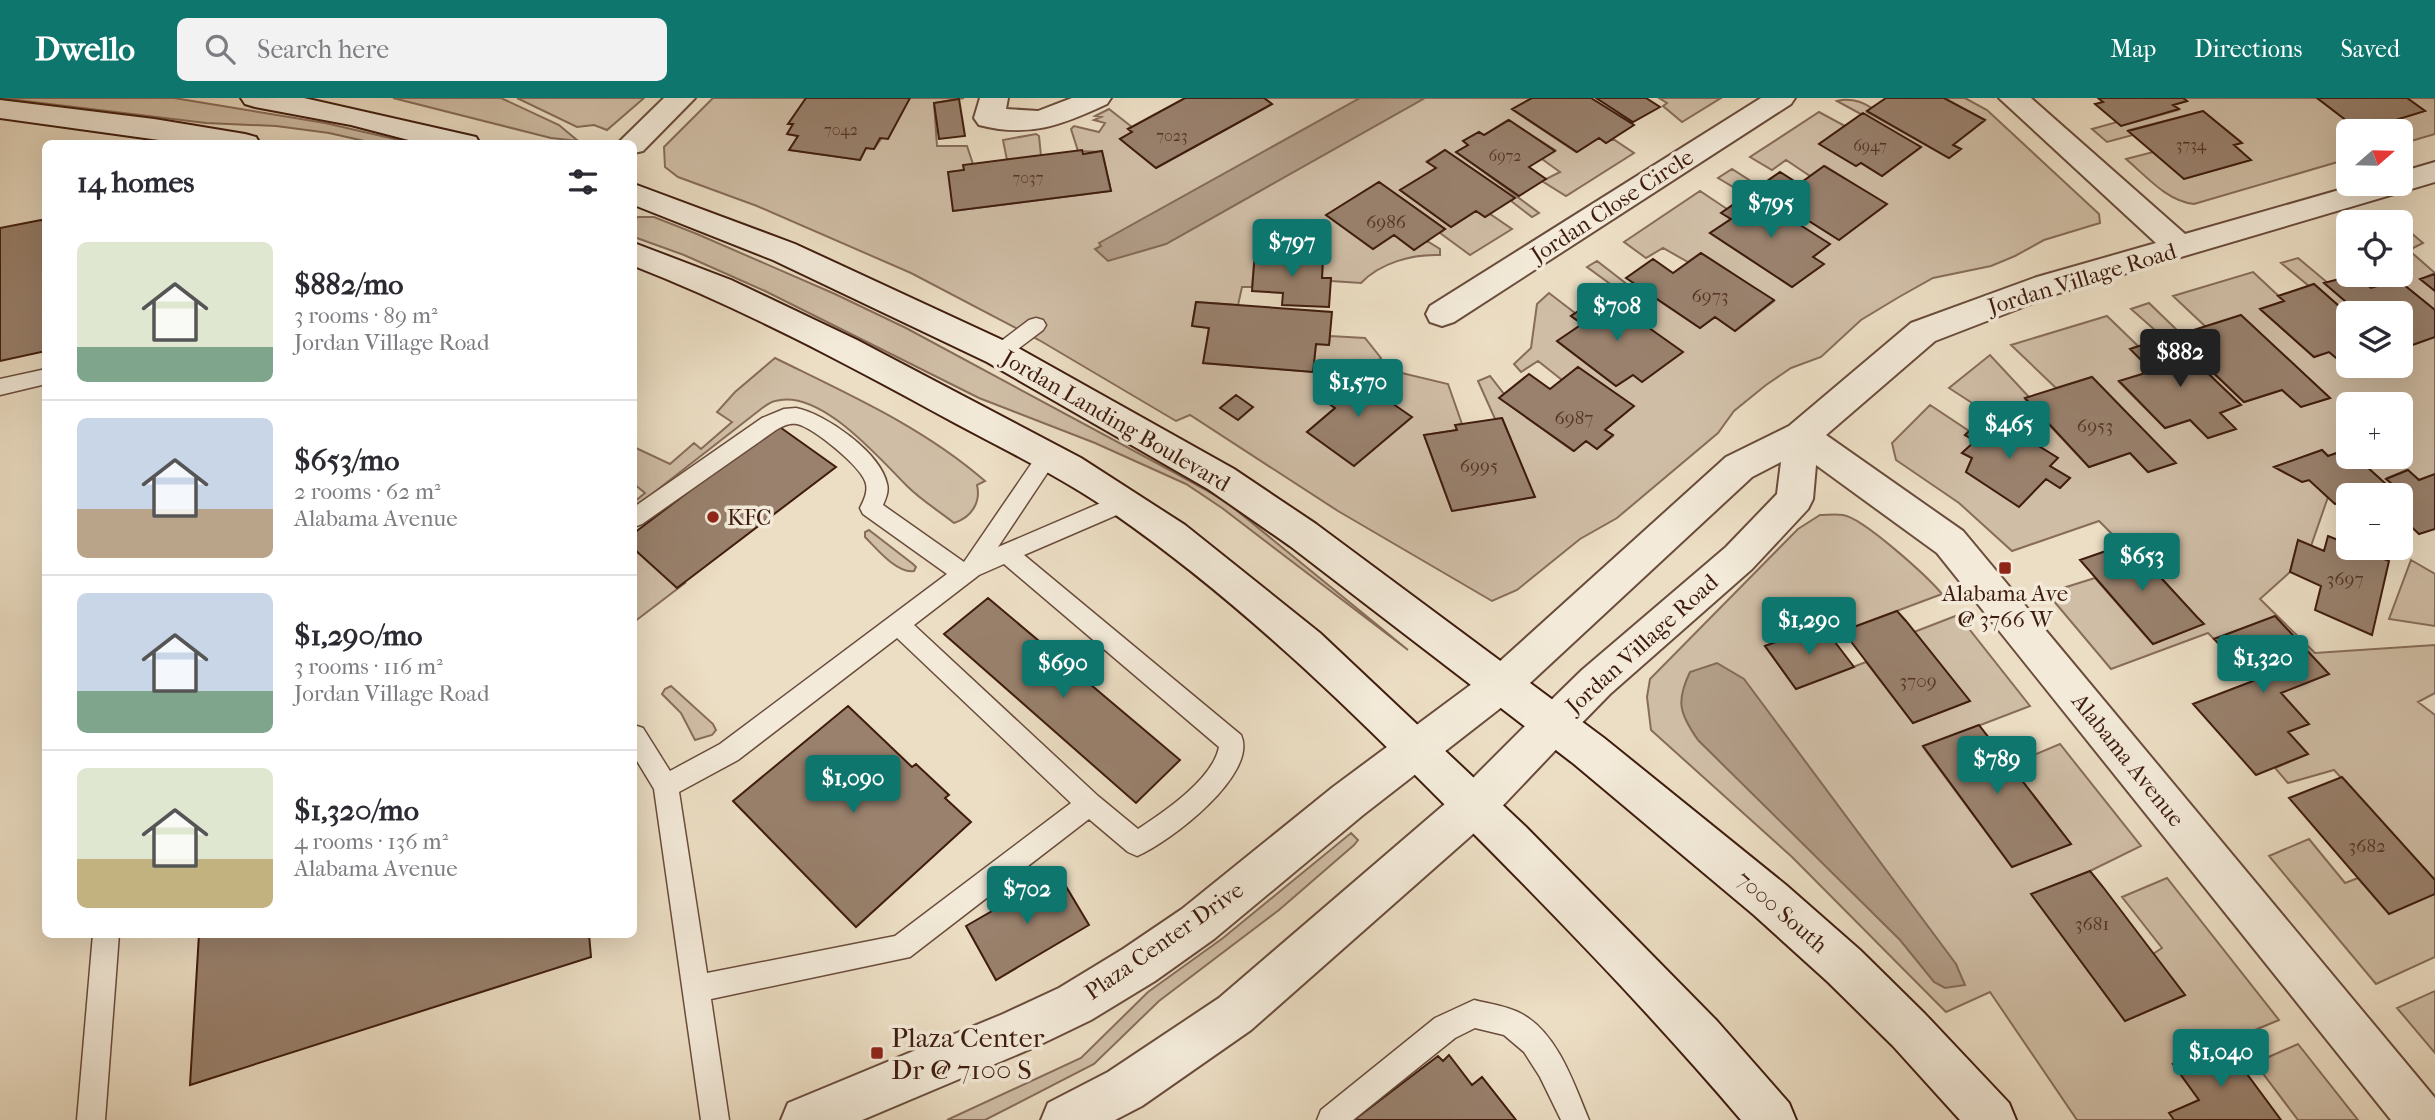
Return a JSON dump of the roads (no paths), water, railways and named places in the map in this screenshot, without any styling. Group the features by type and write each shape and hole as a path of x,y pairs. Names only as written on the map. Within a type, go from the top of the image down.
{"street":[{"path":"255,98 351,116 449,140"},
{"path":"636,140 681,98"},
{"path":"992,108 1038,120 1053,118 1097,98"},
{"name":"Jordan Close Circle","path":"1442,314 1781,98"},
{"path":"2013,98 2050,128 2181,248"},
{"path":"0,109 153,128 222,140"},
{"path":"2413,178 2435,172"},
{"name":"Jordan Landing Boulevard","path":"637,195 784,252 999,353 1221,480 1368,582 1554,724"},
{"name":"Jordan Village Road","path":"1419,750 1502,684 1739,467 1801,436 1923,332 2048,285 2355,196"},
{"path":"637,255 780,316 1047,457 1125,502 1225,578 1419,750 1475,805 1674,1010 1772,1120"},
{"name":"Jordan Village Road","path":"1475,805 1596,682 1739,558 1795,499 1801,436"},
{"name":"Alabama Avenue","path":"1801,436 1950,542 2422,1120"},
{"name":"7000 South","path":"1554,724 1703,843 1835,958 1909,1030 1992,1120"},
{"name":"Plaza Center Drive","path":"805,1120 1019,1031 1075,1004 1198,923 1348,801 1419,750"},
{"path":"1065,1120 1125,1089 1235,1014 1475,805"}],"lane":[{"path":"999,353 1036,325"},
{"path":"0,387 42,377"},
{"path":"637,516 769,424 781,417 793,416 813,421 866,466 877,484 872,508 967,571"},
{"path":"967,571 1047,457"},
{"path":"666,786 729,752 967,571 1125,502"},
{"path":"898,624 1089,804 1137,844 1182,814 1228,764 1232,743 1006,553"},
{"path":"637,741 666,786 715,1120"},
{"path":"696,989 901,948 1089,804"},
{"path":"91,1120 106,938"},
{"path":"1331,1120 1445,1028 1474,1014 1511,1024 1524,1035 1553,1071 1575,1120"}],"place":[{"name":"KFC","path":"713,517"},
{"name":"Alabama Ave @ 3766 W","path":"2005,568"},
{"name":"Plaza Center Dr @ 7100 S","path":"877,1053"}]}
